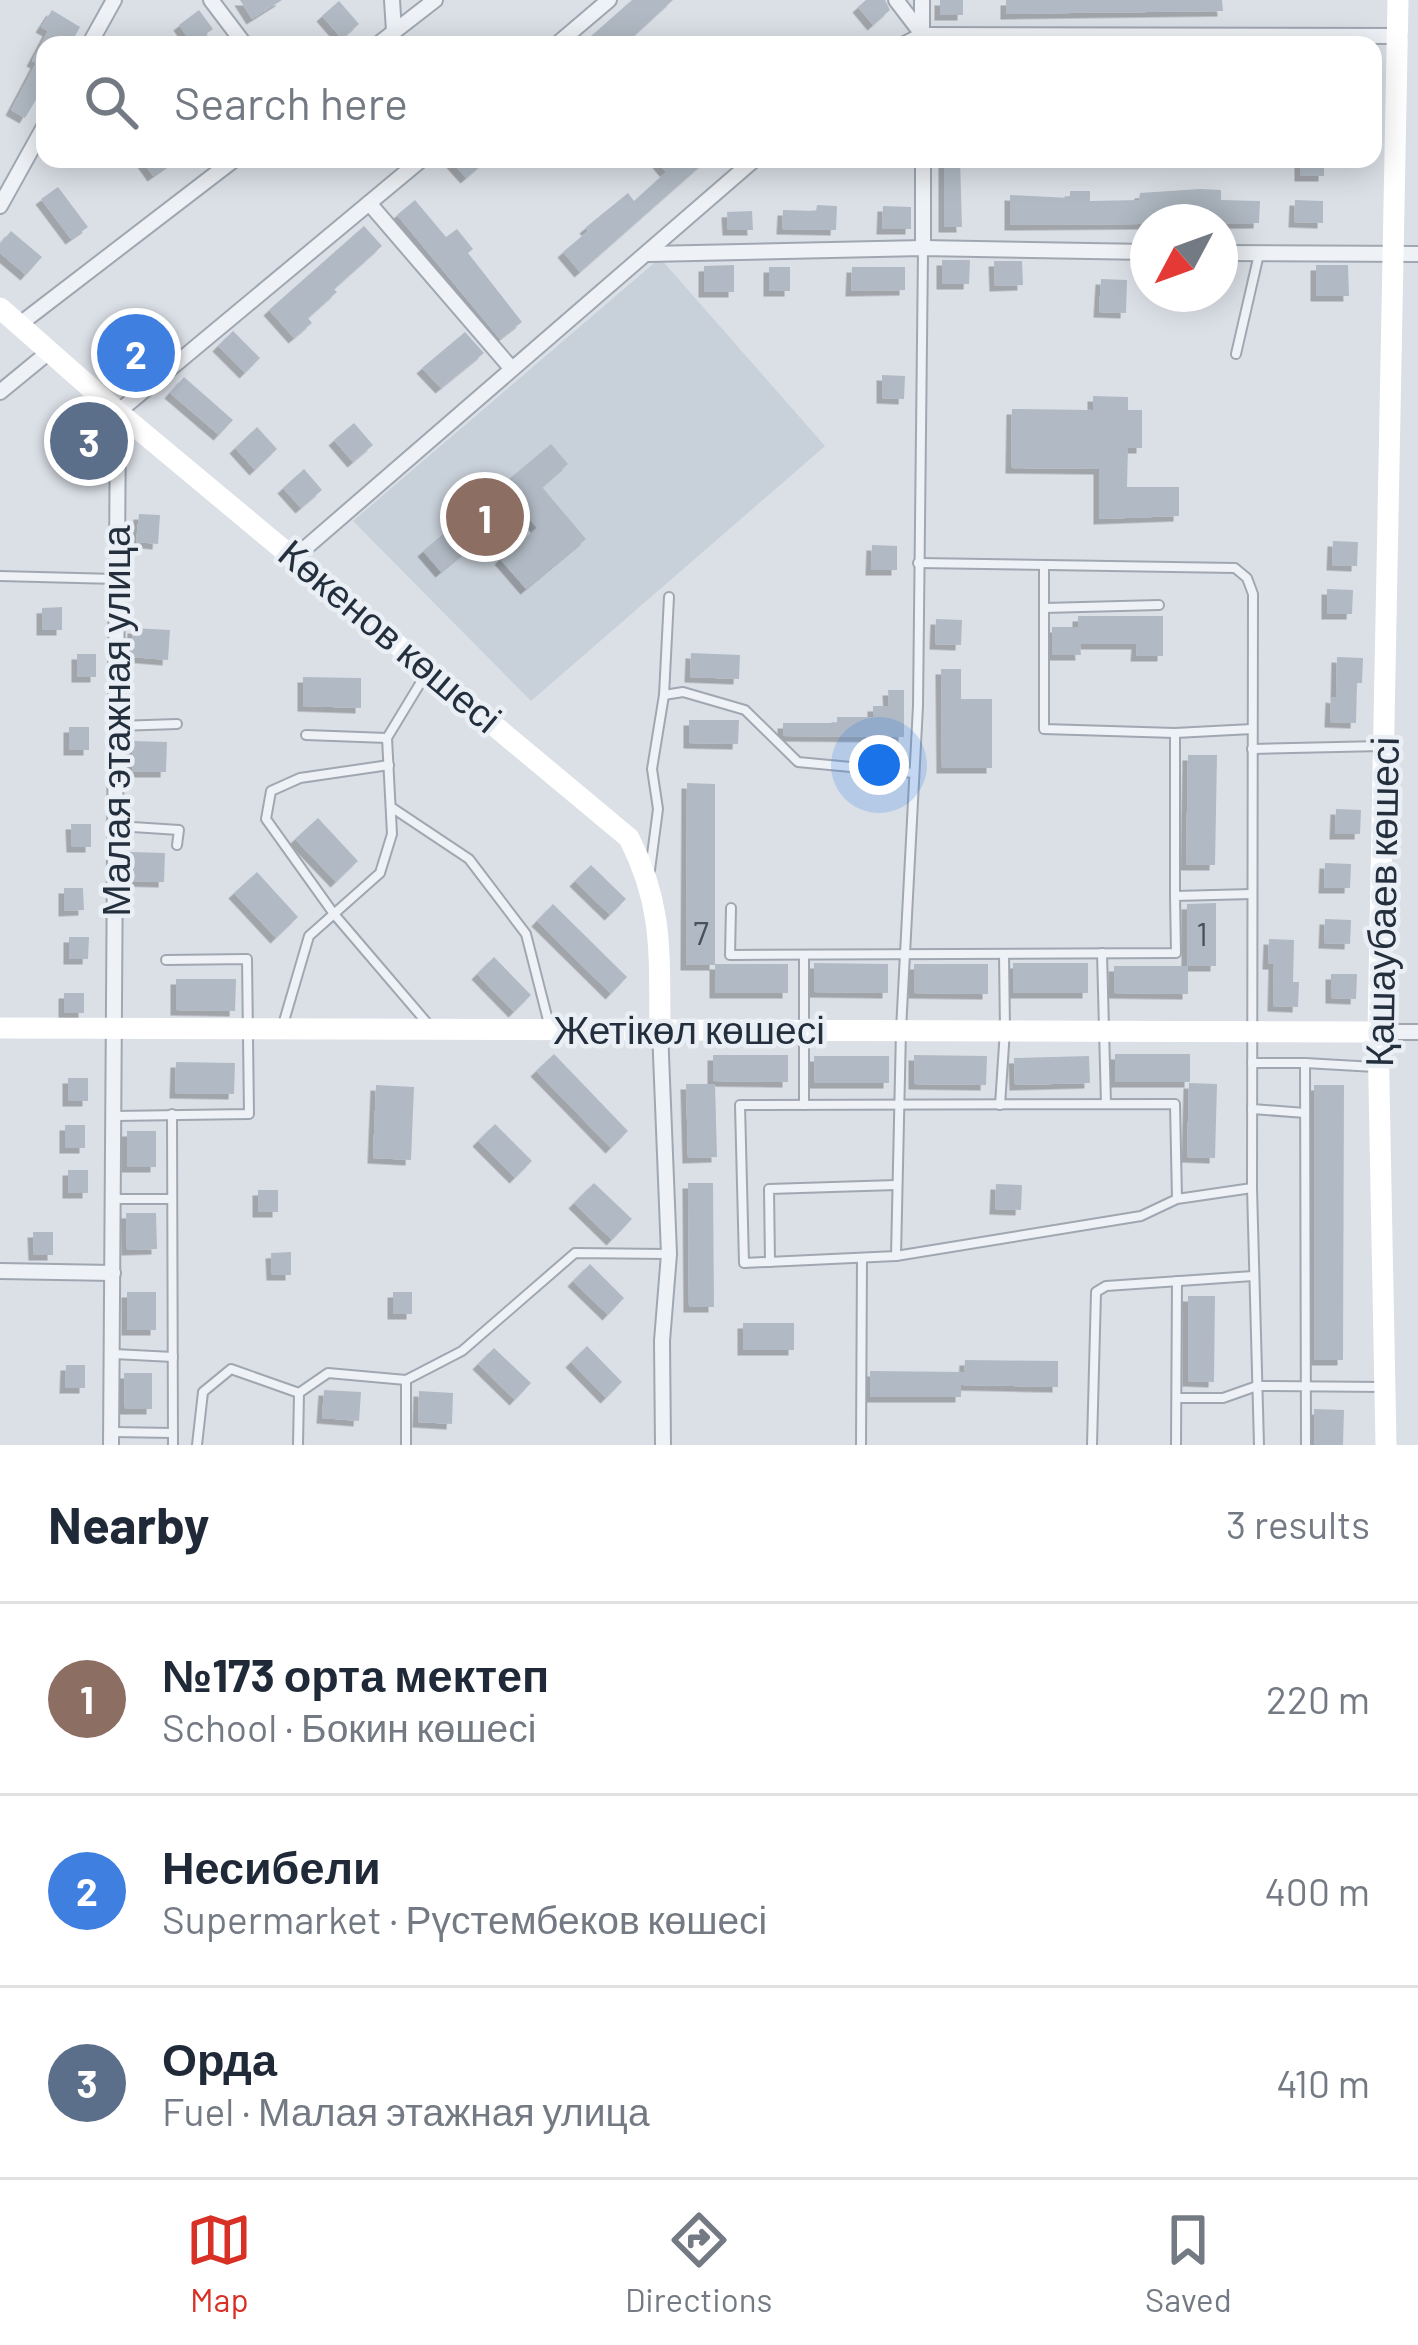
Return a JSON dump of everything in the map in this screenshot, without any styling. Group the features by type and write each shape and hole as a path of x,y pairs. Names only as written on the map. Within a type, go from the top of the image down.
{"street":[{"path":"94,36 114,0"},
{"path":"211,0 238,36"},
{"path":"392,0 394,31"},
{"path":"388,36 435,0"},
{"path":"567,36 609,0"},
{"path":"896,0 919,36"},
{"path":"922,0 922,36"},
{"name":"Қашаубаев көшесі","path":"1386,1445 1378,1032 1399,0"},
{"path":"1382,36 1399,36"},
{"path":"0,206 36,141"},
{"path":"20,324 223,168"},
{"path":"118,412 411,168"},
{"path":"296,557 745,168"},
{"path":"923,168 923,248"},
{"path":"369,203 511,368"},
{"path":"647,254 923,248 1130,252"},
{"path":"1238,254 1418,254"},
{"name":"Көкенов көшесі","path":"0,308 629,838 650,877 658,923 660,1030"},
{"path":"0,392 50,351"},
{"name":"Малая этажная улица","path":"111,1439 118,412"},
{"name":"Жетікөл көшесі","path":"0,1028 1378,1032"},
{"path":"660,1030 669,1254 662,1341 663,1445"},
{"path":"1378,1032 1418,1032"},
{"path":"0,1271 113,1273"}],"lane":[{"path":"896,1256 914,773 923,248"},
{"path":"1236,354 1259,254"},
{"path":"918,562 1235,568 1247,578 1252,594 1252,1188 1259,1445"},
{"path":"1044,567 1044,728 1175,734 1252,728"},
{"path":"0,576 116,579"},
{"path":"650,877 658,809 652,769 664,695 668,597"},
{"path":"1044,608 1160,604"},
{"path":"281,1030 309,936 380,873 392,834 387,738 430,668"},
{"path":"664,695 683,692 745,710 798,762 914,773"},
{"path":"116,726 177,724"},
{"path":"731,908 730,955 1176,953 1175,734"},
{"path":"306,735 387,738"},
{"path":"1252,749 1384,746"},
{"path":"389,765 300,778 271,790 266,819 334,914 433,1029"},
{"path":"391,807 469,859 526,934 550,1030"},
{"path":"116,826 179,830 177,845"},
{"path":"1175,896 1252,894"},
{"path":"1000,1105 1004,953"},
{"path":"1102,953 1106,1104"},
{"path":"804,957 804,1105"},
{"path":"115,1116 249,1114 247,959 166,960"},
{"path":"1252,1063 1378,1068"},
{"path":"1305,1063 1306,1445"},
{"path":"1177,1199 1175,1104 740,1105 744,1262 896,1256 1141,1216 1177,1199 1252,1188"},
{"path":"1252,1109 1305,1113"},
{"path":"172,1114 173,1445"},
{"path":"770,1262 769,1189 896,1185"},
{"path":"114,1199 172,1199"},
{"path":"299,1393 328,1373 406,1380 462,1351 575,1253 669,1254"},
{"path":"861,1445 862,1258"},
{"path":"1092,1445 1096,1292 1106,1286 1253,1276"},
{"path":"1176,1445 1177,1281"},
{"path":"112,1354 173,1357"},
{"path":"197,1445 202,1392 231,1369 299,1393"},
{"path":"406,1380 406,1445"},
{"path":"1178,1398 1223,1398 1257,1386 1385,1387"},
{"path":"298,1445 299,1393"},
{"path":"111,1439 173,1433"}],"shaded area":[{"path":"660,258 825,446 531,701 353,521"}],"building":[{"path":"240,0 282,0 252,19"},
{"path":"632,0 673,0 634,36 591,36"},
{"path":"866,0 885,0 890,10 873,25 858,7"},
{"path":"940,0 963,0 963,15 940,15"},
{"path":"1006,0 1222,0 1223,11 1006,14"},
{"path":"339,1 359,24 339,36 322,16"},
{"path":"52,10 80,27 75,36 45,36 48,31 41,27"},
{"path":"199,10 213,29 203,36 187,36 179,25"},
{"path":"36,63 36,100 25,118 11,110"},
{"path":"457,168 478,168 466,178"},
{"path":"663,168 698,168 580,272 563,252 628,193 634,201 666,172"},
{"path":"944,168 960,168 962,227 944,227"},
{"path":"1300,168 1324,168 1324,176 1300,176"},
{"path":"58,187 88,227 71,239 41,199"},
{"path":"1221,190 1221,200 1260,201 1259,223 1238,223 1238,204 1130,204 1130,224 1010,225 1010,195 1070,198 1070,191 1090,191 1090,201 1139,200 1140,193"},
{"path":"415,200 446,237 457,229 473,249 468,253 522,322 500,339 397,215"},
{"path":"1295,200 1323,201 1323,223 1294,222"},
{"path":"817,205 837,206 836,230 782,229 783,210 816,211"},
{"path":"883,206 911,207 911,229 882,229"},
{"path":"752,211 753,230 728,230 727,212"},
{"path":"364,226 382,246 334,289 337,292 308,318 312,323 294,338 269,310"},
{"path":"11,231 42,257 26,275 0,253 0,244"},
{"path":"942,260 970,260 969,284 942,284"},
{"path":"994,261 1022,261 1023,285 995,286"},
{"path":"734,265 734,292 704,292 704,266"},
{"path":"1316,265 1348,265 1349,296 1316,296"},
{"path":"769,267 790,267 790,291 769,291"},
{"path":"852,267 905,267 905,290 851,291"},
{"path":"1101,279 1127,280 1126,313 1099,312"},
{"path":"233,331 260,358 245,373 218,346"},
{"path":"465,332 484,353 441,388 422,368"},
{"path":"882,375 905,376 904,399 882,398"},
{"path":"184,377 233,420 219,435 170,393"},
{"path":"1093,396 1128,397 1128,410 1142,410 1142,448 1128,448 1127,487 1179,487 1179,516 1099,519 1099,469 1011,468 1012,409 1093,410"},
{"path":"354,423 373,445 353,462 334,440"},
{"path":"257,427 277,449 255,470 235,448"},
{"path":"551,444 568,464 542,487 586,539 526,589 500,559 537,528 519,507 441,572 423,551"},
{"path":"304,469 322,490 301,508 283,488"},
{"path":"139,514 160,515 158,544 136,542"},
{"path":"1333,541 1358,542 1357,566 1332,565"},
{"path":"872,545 897,546 897,570 871,570"},
{"path":"1327,589 1353,590 1352,614 1327,614"},
{"path":"62,607 62,630 42,630 42,608"},
{"path":"1078,616 1163,616 1163,656 1136,656 1137,644 1080,644 1081,655 1052,655 1052,627 1078,627"},
{"path":"936,619 962,620 961,645 935,644"},
{"path":"133,628 170,630 168,660 131,657"},
{"path":"691,653 740,655 739,679 690,677"},
{"path":"77,654 96,654 96,677 77,677"},
{"path":"1337,657 1363,658 1356,723 1330,722"},
{"path":"941,669 961,669 961,699 992,699 992,768 942,768"},
{"path":"303,677 361,678 361,708 303,706"},
{"path":"888,690 904,690 904,737 783,736 783,723 873,717 873,706 889,706"},
{"path":"689,720 739,720 738,744 689,743"},
{"path":"69,727 89,727 89,750 69,750"},
{"path":"132,741 167,742 166,772 132,772"},
{"path":"1188,755 1217,755 1215,865 1186,865"},
{"path":"687,783 715,784 715,964 788,964 788,993 715,993 715,965 686,965"},
{"path":"1336,809 1361,810 1360,834 1335,834"},
{"path":"318,818 358,861 336,882 295,839"},
{"path":"71,824 91,824 91,847 72,847"},
{"path":"130,852 165,853 164,882 129,881"},
{"path":"1325,863 1351,864 1350,888 1324,888"},
{"path":"591,865 626,899 610,915 575,881"},
{"path":"257,872 298,917 276,938 234,893"},
{"path":"64,888 83,888 84,910 64,911"},
{"path":"1216,903 1216,966 1187,966 1187,904"},
{"path":"553,904 627,977 611,994 537,921"},
{"path":"1325,919 1351,920 1350,944 1324,943"},
{"path":"69,937 89,937 88,959 69,959"},
{"path":"1269,939 1294,940 1298,1007 1273,1006"},
{"path":"494,957 531,995 514,1012 477,974"},
{"path":"814,963 888,964 888,993 814,992"},
{"path":"1013,963 1088,963 1088,993 1013,993"},
{"path":"914,964 988,964 988,994 914,993"},
{"path":"1114,966 1188,966 1188,994 1114,993"},
{"path":"1331,974 1357,974 1356,999 1331,998"},
{"path":"176,979 236,979 235,1011 176,1010"},
{"path":"64,993 84,993 84,1013 64,1013"},
{"path":"554,1054 628,1131 611,1148 536,1071"},
{"path":"1115,1054 1190,1054 1190,1082 1115,1082"},
{"path":"713,1055 788,1055 788,1082 713,1081"},
{"path":"914,1055 987,1056 986,1085 914,1084"},
{"path":"814,1056 889,1056 889,1083 815,1083"},
{"path":"1089,1056 1090,1083 1015,1085 1014,1058"},
{"path":"176,1062 235,1063 234,1094 175,1093"},
{"path":"68,1078 88,1078 88,1101 68,1101"},
{"path":"1189,1083 1217,1084 1215,1158 1187,1157"},
{"path":"686,1084 715,1084 717,1157 688,1158"},
{"path":"376,1085 414,1087 411,1160 373,1158"},
{"path":"1314,1085 1344,1085 1343,1360 1314,1360"},
{"path":"495,1124 532,1161 515,1178 478,1141"},
{"path":"65,1125 85,1125 85,1148 65,1148"},
{"path":"127,1131 156,1131 156,1167 127,1167"},
{"path":"68,1170 88,1170 88,1193 68,1193"},
{"path":"594,1183 632,1219 612,1240 574,1203"},
{"path":"688,1183 713,1183 714,1307 689,1307"},
{"path":"996,1184 1022,1185 1021,1210 995,1209"},
{"path":"258,1190 278,1190 278,1212 258,1212"},
{"path":"126,1213 156,1213 157,1249 127,1250"},
{"path":"33,1232 53,1232 53,1255 34,1255"},
{"path":"291,1252 291,1275 272,1275 271,1253"},
{"path":"590,1264 624,1298 608,1315 573,1281"},
{"path":"127,1292 156,1292 156,1330 127,1330"},
{"path":"393,1292 412,1292 412,1314 393,1314"},
{"path":"1188,1296 1215,1296 1214,1382 1188,1381"},
{"path":"743,1323 794,1323 794,1350 743,1350"},
{"path":"587,1346 622,1382 606,1398 571,1362"},
{"path":"494,1348 531,1383 515,1400 478,1364"},
{"path":"965,1360 1058,1361 1058,1387 961,1385 961,1397 870,1397 870,1371 964,1372"},
{"path":"66,1365 85,1365 85,1388 65,1388"},
{"path":"124,1373 152,1373 152,1409 125,1409"},
{"path":"324,1390 361,1392 359,1421 322,1418"},
{"path":"419,1391 453,1393 452,1424 418,1422"},
{"path":"1314,1409 1344,1410 1343,1445 1314,1445"}],"place":[{"name":"Несибели","path":"136,353"},
{"name":"Орда","path":"89,441"},
{"name":"№173 орта мектеп","path":"485,517"}]}
